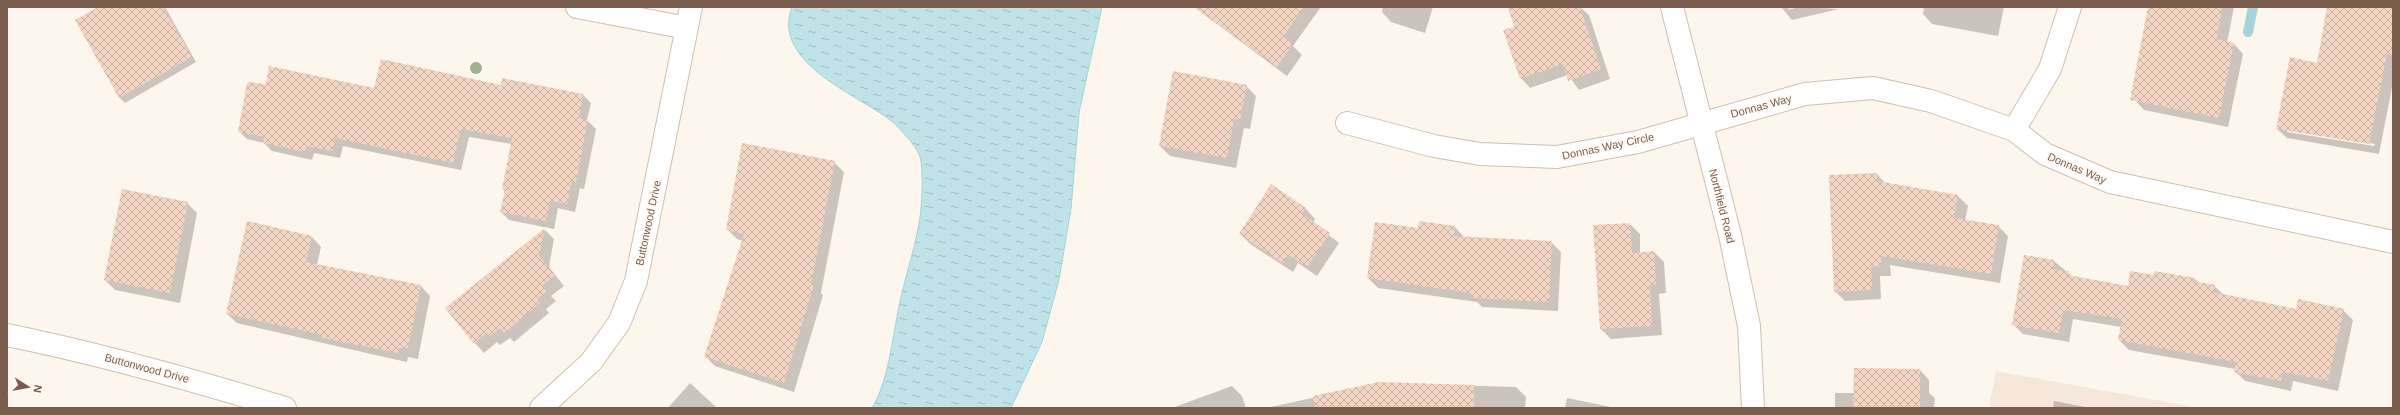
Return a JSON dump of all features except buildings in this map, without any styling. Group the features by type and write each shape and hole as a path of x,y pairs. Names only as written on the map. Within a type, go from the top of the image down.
{"street":[{"path":"577,7 688,17"},
{"name":"Northfield Road","path":"1672,7 1730,235 1749,326 1753,408"},
{"path":"2014,130 2050,69 2070,7"},
{"name":"Buttonwood Drive","path":"541,408 591,362 619,323 636,281 688,17"},
{"name":"Donnas Way","path":"1702,122 1805,94 1873,88 1931,101 2014,130 2045,154 2110,182 2393,242"},
{"name":"Donnas Way Circle","path":"1347,123 1434,146 1480,154 1557,157 1638,142 1702,122"},
{"name":"Buttonwood Drive","path":"7,335 76,349 191,380 285,408"}],"shaded area":[{"path":"1996,371 2200,408 1989,408"}],"water":[{"path":"792,7 1102,7 1079,113 1071,209 1059,280 1042,342 1011,408 872,408 883,383 887,369 898,310 921,212 921,159 914,146 894,123 823,76 806,62 794,45 789,27"}],"waterway":[{"path":"2248,32 2253,7"}]}
